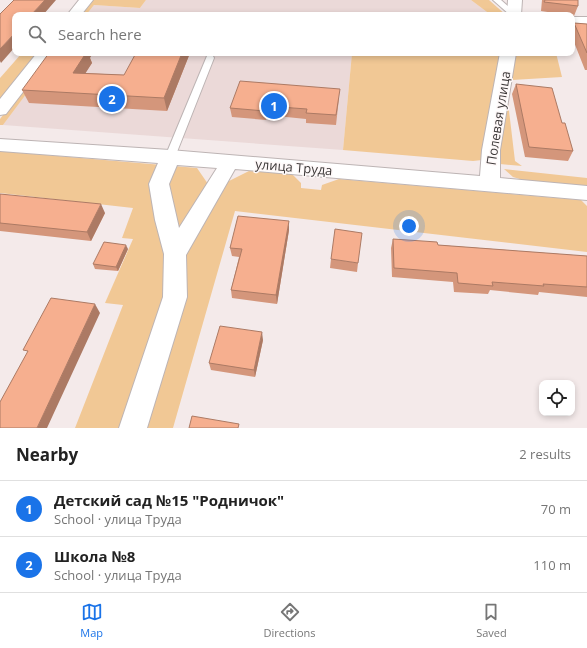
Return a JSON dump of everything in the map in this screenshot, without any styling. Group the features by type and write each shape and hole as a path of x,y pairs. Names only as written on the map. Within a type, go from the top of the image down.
{"street":[{"path":"76,12 86,0"},
{"path":"514,12 515,0"},
{"path":"575,21 587,21"},
{"path":"0,110 43,56"},
{"name":"Полевая улица","path":"490,184 491,150 507,56"},
{"name":"улица Труда","path":"0,145 230,162 490,184 586,194"},
{"path":"133,428 175,296 175,254 159,184 170,157"},
{"path":"175,254 230,162"}],"lane":[{"path":"497,0 511,12"},
{"path":"170,157 210,58"}],"shaded area":[{"path":"91,0 146,0 140,8 94,5 88,12 81,12"},
{"path":"146,0 471,0 487,12 88,12 94,5 140,8"},
{"path":"471,0 489,0 503,12 487,12"},
{"path":"19,56 39,56 0,105 0,78"},
{"path":"48,56 55,56 3,125 0,125 0,119"},
{"path":"55,56 352,56 343,150 3,125"},
{"path":"352,56 501,56 482,160 473,161 343,150"},
{"path":"512,56 557,56 562,77 512,80 507,94 515,161 522,166 500,164 501,122"},
{"path":"0,151 197,168 208,184 169,296 126,428 75,428 123,305 105,303 133,239 122,238 133,208 0,193"},
{"path":"504,169 587,178 587,186 523,180 513,177"},
{"path":"249,171 292,174 301,183 301,188 321,190 322,185 339,179 581,200 587,206 587,252 235,211 173,428 141,428 184,255 223,184"}],"building":[{"path":"14,0 45,0 34,12 12,12 12,36 0,49 0,14"},
{"path":"545,0 578,0 578,6 544,2"},
{"path":"575,23 587,24 587,53 575,25"},
{"path":"47,56 84,56 73,73 124,75 134,56 181,56 164,98 22,90"},
{"path":"240,81 340,89 336,115 306,113 307,109 266,106 265,111 230,108"},
{"path":"516,84 552,88 562,123 565,123 573,151 529,147"},
{"path":"0,194 101,204 87,232 0,223"},
{"path":"238,216 289,221 276,295 231,290 242,249 230,248"},
{"path":"335,229 362,233 358,263 331,259"},
{"path":"393,239 437,242 438,245 587,256 587,287 543,284 544,286 492,282 493,286 458,283 457,273 394,268"},
{"path":"104,242 126,245 116,267 93,264"},
{"path":"51,298 95,304 37,428 0,428 0,402 28,351 23,350"},
{"path":"220,326 262,332 254,370 209,363"},
{"path":"192,416 239,424 238,428 189,428"}],"place":[{"name":"Школа №8","path":"112,99"},
{"name":"Детский сад №15 \"Родничок\"","path":"274,106"}]}
